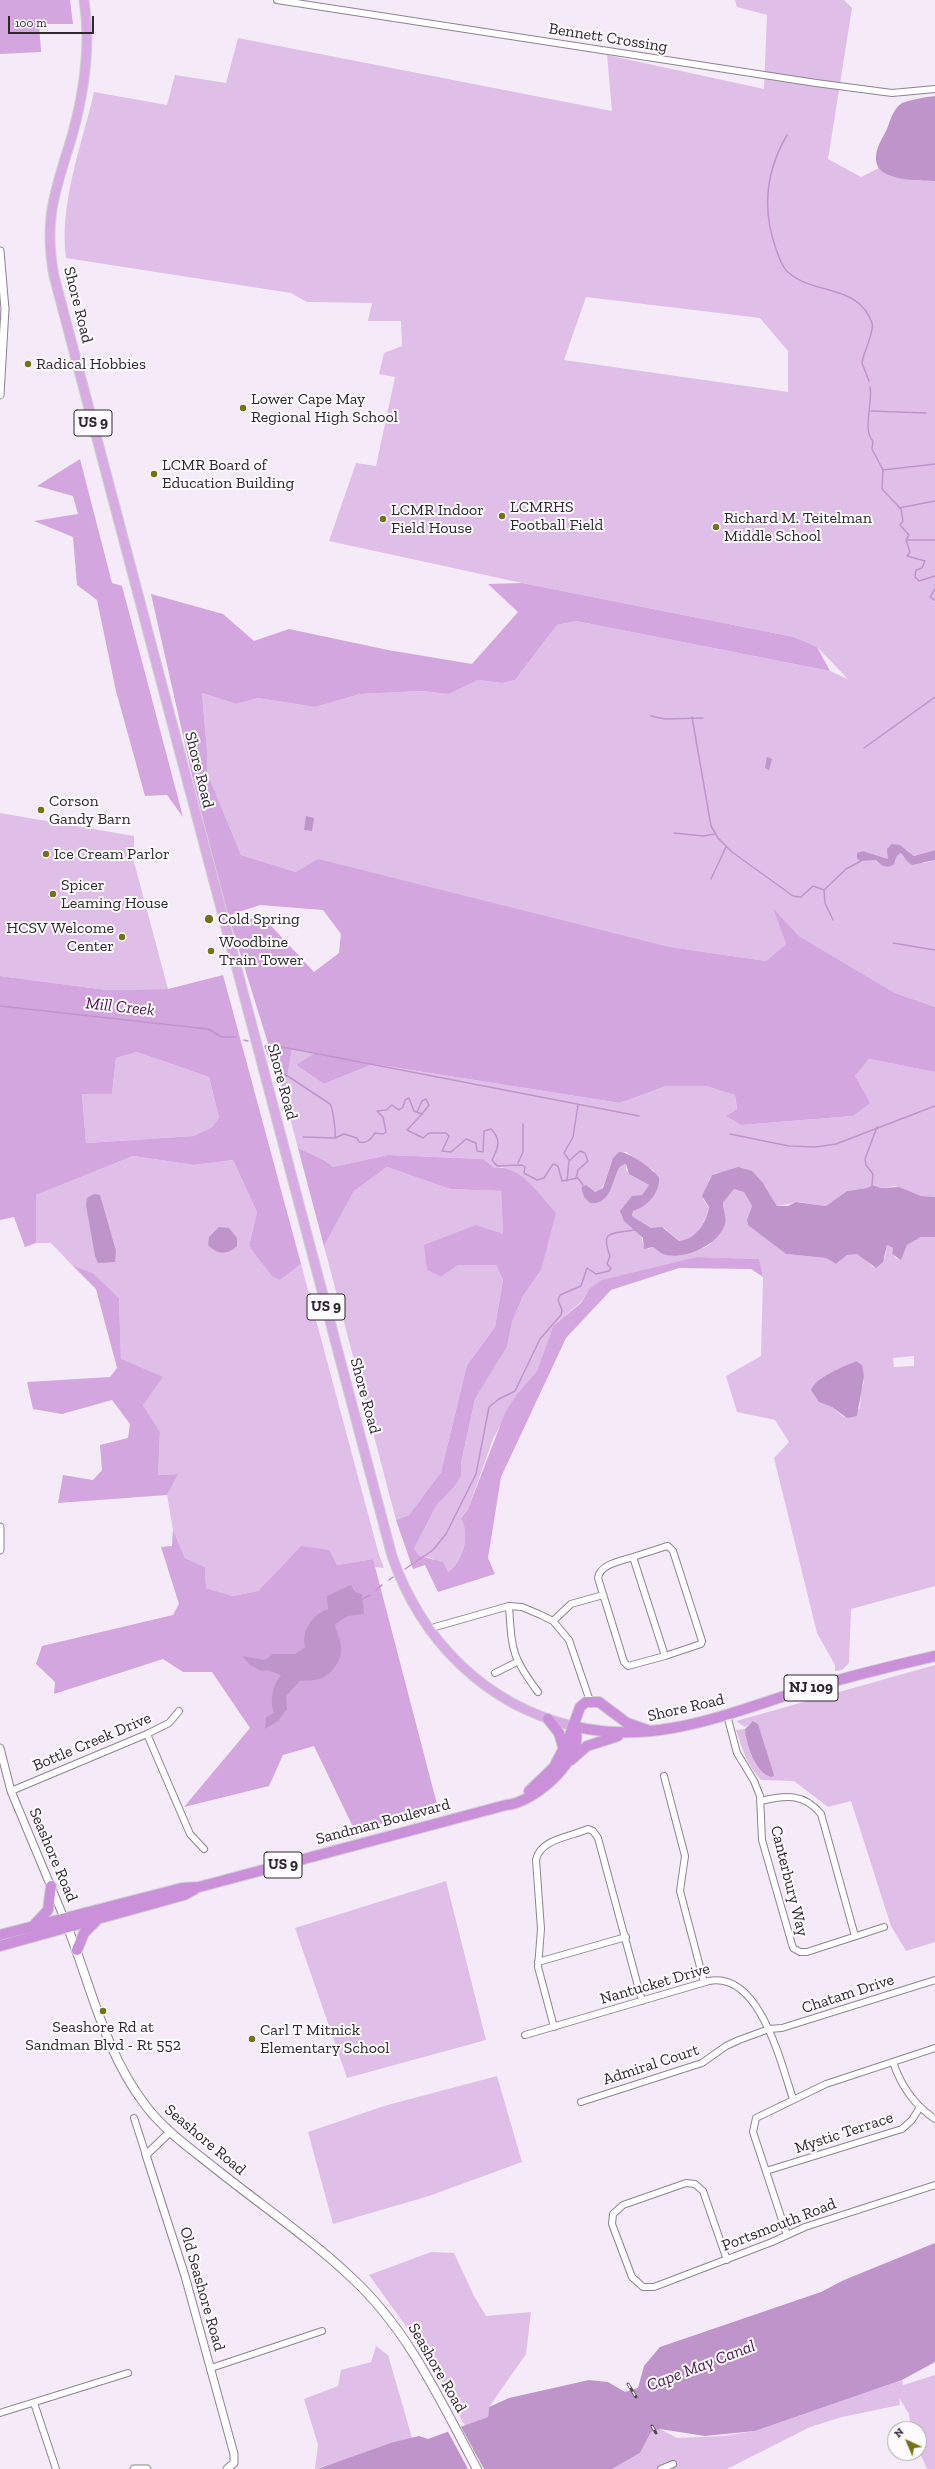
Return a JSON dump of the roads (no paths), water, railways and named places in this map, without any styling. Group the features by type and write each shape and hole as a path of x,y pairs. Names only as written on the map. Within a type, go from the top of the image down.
{"highway":[{"name":"Shore Road","path":"573,1726 628,1733 652,1732 689,1726 832,1681 935,1656"},
{"path":"573,1726 580,1707 590,1701 599,1702 627,1723 652,1732"},
{"path":"548,1719 559,1733 564,1750"},
{"name":"Sandman Boulevard","path":"506,1804 544,1778 564,1750 573,1726"},
{"name":"Sandman Boulevard","path":"0,1946 66,1923 182,1888 199,1887 506,1804 515,1804 539,1792 561,1770 576,1741 577,1733 573,1726"},
{"path":"561,1770 587,1746 628,1733"},
{"path":"32,1926 48,1910 51,1886"},
{"name":"Sandman Boulevard","path":"0,1935 32,1926 98,1920 184,1895 199,1887"},
{"path":"77,1950 82,1935 98,1920"}],"main road":[{"name":"Shore Road","path":"84,0 86,53 81,98 52,206 50,240 54,276 392,1556 404,1589 429,1631 456,1662 486,1687 515,1705 548,1719 573,1726"},
{"name":"Seashore Road","path":"66,1923 77,1950 111,2050 133,2088 170,2132 339,2266 372,2297 407,2341 477,2469"}],"street":[{"name":"Bennett Crossing","path":"277,0 816,83 892,93 935,89"},
{"path":"0,250 5,328 0,395"},
{"path":"0,1527 0,1550"},
{"path":"668,1546 673,1550 702,1641 701,1644 631,1666 626,1665 598,1578 603,1569 633,1557 668,1546"},
{"path":"633,1557 665,1656"},
{"path":"553,1621 570,1604 603,1595"},
{"path":"508,1606 512,1651 517,1662 538,1692"},
{"path":"429,1631 435,1627 508,1606 522,1607 553,1621 566,1634 572,1646 590,1701"},
{"path":"495,1673 517,1662"},
{"name":"Bottle Creek Drive","path":"12,1791 147,1734 169,1723 180,1711"},
{"name":"Canterbury Way","path":"727,1715 738,1753 754,1781 761,1801 762,1840 790,1944 796,1951 804,1952 884,1927"},
{"path":"147,1734 190,1834 204,1849"},
{"name":"Seashore Road","path":"0,1748 12,1791 66,1923"},
{"path":"664,1776 685,1856 680,1891 704,1982"},
{"path":"761,1801 780,1796 796,1797 811,1803 821,1814 855,1936"},
{"path":"554,2027 538,1962 541,1930 537,1855 547,1844 588,1826 598,1838 626,1937 642,2001"},
{"path":"538,1962 626,1937"},
{"name":"Nantucket Drive","path":"525,2035 704,1982 722,1980 735,1984 757,2009 769,2029 793,2099"},
{"name":"Chatam Drive","path":"769,2029 782,2028 935,1980"},
{"name":"Admiral Court","path":"581,2102 702,2063 726,2046 769,2029"},
{"path":"788,2235 753,2132 754,2122 760,2115 826,2084 935,2048"},
{"path":"893,2062 902,2084 920,2107 935,2118"},
{"name":"Mystic Terrace","path":"766,2171 902,2129 912,2120 920,2107"},
{"path":"134,2118 146,2155 170,2132"},
{"name":"Old Seashore Road","path":"146,2155 185,2276 234,2454 234,2463 227,2469"},
{"name":"Portsmouth Road","path":"727,2260 704,2191 696,2184 686,2183 623,2205 613,2214 612,2224 635,2282 643,2286 654,2287 727,2260 805,2227 935,2185"},
{"path":"210,2368 322,2331"},
{"path":"0,2413 128,2373"},
{"path":"34,2403 56,2469"},
{"path":"661,2469 673,2464"},
{"path":"134,2469 147,2469"}],"water":[{"path":"935,96 935,181 910,180 891,176 884,172 878,167 876,156 879,144 893,114 899,105 905,102"},
{"path":"767,757 772,759 769,770 765,768"},
{"path":"306,816 314,818 312,831 304,830"},
{"path":"891,844 900,845 914,856 935,850 935,860 912,865 901,853 897,856 894,864 887,867 880,864 876,860 860,861 857,858 857,853 863,851 888,859 887,849"},
{"path":"619,1152 641,1162 652,1170 659,1178 659,1184 652,1199 648,1203 633,1211 632,1216 651,1228 662,1227 679,1241 685,1240 695,1234 706,1218 709,1207 702,1196 712,1175 738,1167 752,1171 763,1183 777,1206 788,1206 796,1202 826,1206 847,1191 867,1188 872,1185 881,1188 899,1187 921,1196 935,1197 935,1237 921,1237 907,1245 901,1260 892,1254 893,1248 887,1245 883,1262 876,1268 857,1254 847,1255 836,1264 826,1258 786,1254 748,1225 747,1220 752,1206 744,1192 734,1189 723,1203 726,1218 725,1224 716,1239 708,1245 690,1253 671,1256 663,1254 653,1247 644,1249 643,1238 624,1221 620,1211 632,1196 642,1195 649,1185 629,1174 626,1164 621,1166 609,1192 605,1198 599,1202 590,1203 584,1197 581,1188 586,1185 595,1192 603,1188 613,1158"},
{"path":"94,1194 100,1195 116,1251 115,1262 98,1263 95,1256 86,1205 87,1198"},
{"path":"219,1227 229,1228 237,1238 237,1246 230,1251 222,1253 218,1252 208,1245 209,1237"},
{"path":"856,1361 862,1365 864,1376 857,1416 847,1418 832,1407 819,1402 811,1390 818,1381 824,1377 837,1369"},
{"path":"351,1585 355,1592 362,1594 364,1614 348,1616 335,1624 341,1645 341,1653 338,1662 327,1675 319,1679 300,1681 286,1696 287,1709 278,1721 265,1729 266,1717 274,1713 272,1698 276,1683 281,1675 267,1670 261,1671 250,1665 242,1656 265,1660 273,1654 295,1654 305,1647 305,1635 309,1624 323,1611 328,1609 327,1596"},
{"path":"753,1721 758,1724 774,1775 772,1777 766,1775 761,1770 752,1757 747,1742 745,1729"},
{"name":"Cape May Canal","path":"935,2243 935,2362 902,2380 755,2431 705,2436 660,2429 651,2432 640,2453 612,2469 317,2469 394,2442 419,2436 428,2439 488,2417 489,2407 509,2398 589,2380 608,2382 625,2392 638,2388 644,2366 660,2347 821,2292 844,2280"}],"waterway":[{"path":"787,135 774,163 768,191 769,220 776,249 787,271 799,280 847,296 857,302 866,311 872,323 872,331 862,363 869,381"},
{"path":"870,387 871,394 868,431 873,441 872,449 883,470 882,489 901,509 903,521 900,525 909,535 906,540 910,552 907,556 925,561 922,568 916,570 915,577 919,581 935,576"},
{"path":"871,411 926,413"},
{"path":"883,470 935,464"},
{"path":"899,508 935,501"},
{"path":"907,540 935,540"},
{"path":"935,589 930,597 935,600"},
{"path":"864,748 935,697"},
{"path":"651,716 665,719 703,718"},
{"path":"692,717 711,826 718,838 732,852 793,896 801,897 813,886 824,890"},
{"path":"674,833 703,836 715,834"},
{"path":"711,879 726,847"},
{"path":"833,920 825,903 824,890 846,869 861,861"},
{"path":"893,943 935,950"},
{"name":"Mill Creek","path":"0,1006 208,1029 222,1037 236,1037"},
{"name":"Mill Creek","path":"244,1040 248,1041"},
{"name":"Mill Creek","path":"583,1185 578,1178 562,1181 558,1166 553,1164 544,1178 537,1180 524,1173 525,1167 522,1165 497,1166 492,1160 496,1151 498,1140 491,1129 484,1131 483,1152 477,1151 476,1143 466,1139 451,1152 442,1151 449,1136 446,1133 429,1133 423,1138 407,1130 422,1114 414,1111 409,1098 405,1100 403,1107 399,1110 392,1105 386,1110 377,1111 383,1117 386,1132 383,1134 375,1133 367,1142 359,1142 357,1138 344,1134 335,1138 334,1120 330,1104 280,1071 271,1062 265,1046 272,1045 639,1116"},
{"name":"Mill Creek","path":"417,1112 422,1101 426,1099 429,1105 422,1114"},
{"path":"569,1160 564,1153 573,1137 578,1105"},
{"path":"730,1134 789,1146 816,1147 836,1144 935,1106"},
{"path":"518,1163 523,1152 523,1124"},
{"path":"872,1185 873,1174 866,1165 865,1159 877,1127"},
{"path":"303,1137 335,1138"},
{"name":"Mill Creek","path":"567,1181 569,1161 580,1151 585,1153 588,1161 578,1170 576,1178"},
{"path":"405,1569 433,1550 446,1534 476,1474 489,1407 499,1399 515,1391 540,1339 561,1315 562,1310 558,1300 560,1295 581,1286 587,1268 596,1274 609,1271 611,1268 607,1264 610,1256 606,1242 607,1237 614,1233 634,1230"},
{"path":"389,1580 393,1577"},
{"path":"376,1590 382,1585"},
{"path":"363,1599 370,1595"}],"railway":[{"path":"628,2384 636,2397"},
{"path":"652,2426 656,2433"}],"place":[{"name":"Radical Hobbies","path":"28,364"},
{"name":"Lower Cape May Regional High School","path":"243,408"},
{"name":"LCMR Board of Education Building","path":"154,474"},
{"name":"LCMRHS Football Field","path":"502,516"},
{"name":"LCMR Indoor Field House","path":"383,519"},
{"name":"Richard M. Teitelman Middle School","path":"716,527"},
{"name":"Corson Gandy Barn","path":"41,810"},
{"name":"Ice Cream Parlor","path":"46,854"},
{"name":"Spicer Leaming House","path":"53,894"},
{"name":"Cold Spring","path":"209,919"},
{"name":"HCSV Welcome Center","path":"122,937"},
{"name":"Woodbine Train Tower","path":"211,951"},
{"name":"Seashore Rd at Sandman Blvd - Rt 552","path":"103,2011"},
{"name":"Carl T Mitnick Elementary School","path":"252,2039"}]}
